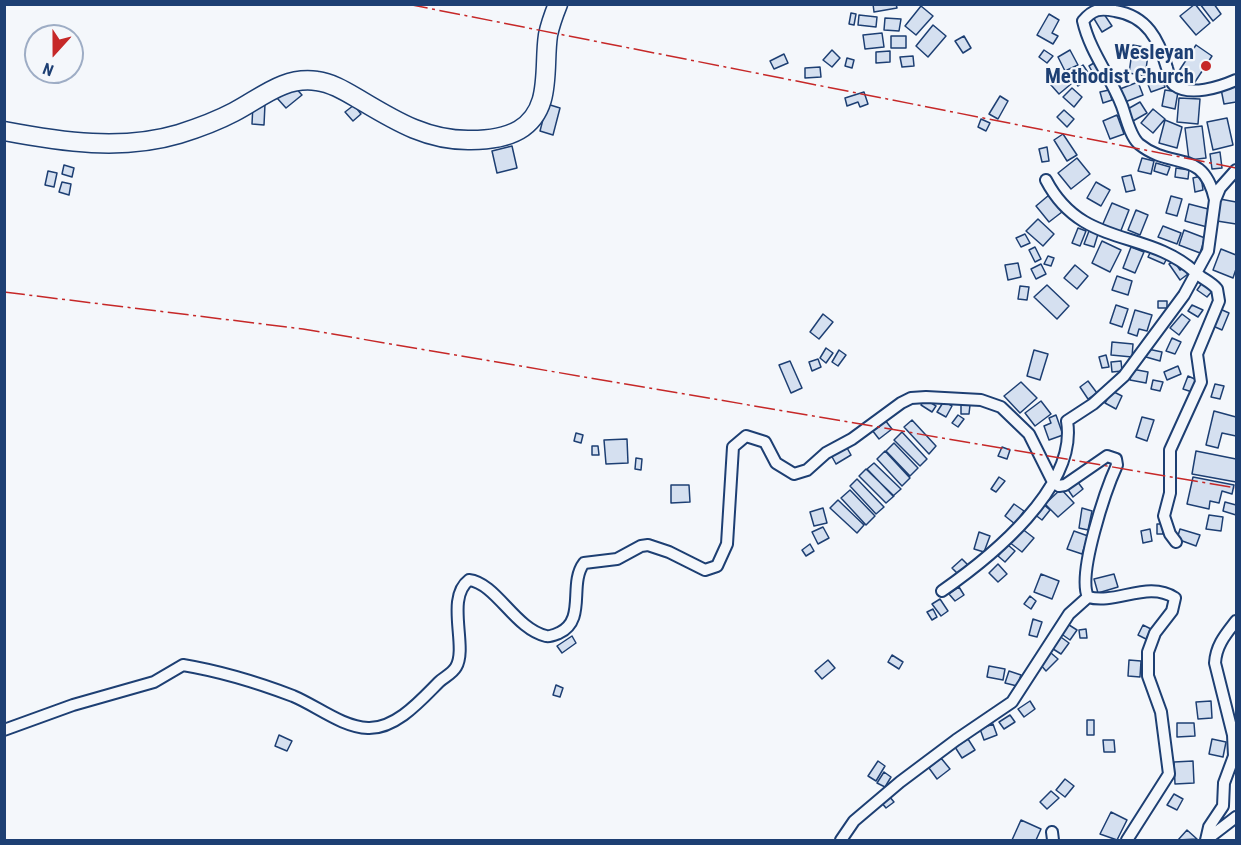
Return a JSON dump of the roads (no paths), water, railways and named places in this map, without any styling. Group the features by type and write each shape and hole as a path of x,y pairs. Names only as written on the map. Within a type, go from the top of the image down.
{"highway":[{"path":"4,131 54,141 109,144 150,140 209,123 280,85 300,80 333,86 415,131 436,138 456,141 499,137 527,124 541,104 545,88 548,33 558,4"}],"street":[{"path":"942,591 974,569 1037,508 1053,482 1069,441 1068,419 1093,404 1124,376 1184,295 1211,241 1215,200 1209,178 1190,163 1152,153 1136,142 1115,88 1092,47 1083,21 1090,12 1100,8 1134,16 1149,27 1158,42 1171,82 1177,87 1203,90 1236,80"},
{"path":"1215,200 1227,178 1236,170"},
{"path":"1046,180 1053,193 1069,211 1087,226 1161,251 1185,263 1216,289 1219,301 1197,354 1201,382 1170,450 1170,493 1164,516 1170,534 1176,542"},
{"path":"4,730 73,705 154,682 183,665 211,670 292,696 358,726 377,727 388,723 418,703 456,667 460,650 456,620 463,587 469,580 483,585 516,618 537,633 548,637 566,630 572,621 581,567 584,564 617,560 641,546 648,545 669,552 705,570 717,566 727,544 733,447 746,436 765,442 776,463 794,474 807,470 826,453 852,439 910,398 981,400 1001,407 1029,434 1053,482 1061,487 1100,459 1107,456 1116,459 1118,465 1105,491 1090,551 1085,579 1088,597"},
{"path":"841,840 854,822 900,782 1012,702 1065,619 1088,597 1101,598 1140,592 1159,592 1176,598 1172,611 1155,633 1148,652 1149,676 1161,712 1169,774 1127,840"},
{"path":"1206,840 1209,827 1223,806 1224,783 1234,756 1233,735 1215,663 1215,654 1223,637 1236,621"},
{"path":"1206,840 1236,817"}],"place":[{"name":"Wesleyan Methodist Church","path":"1206,66"}]}
